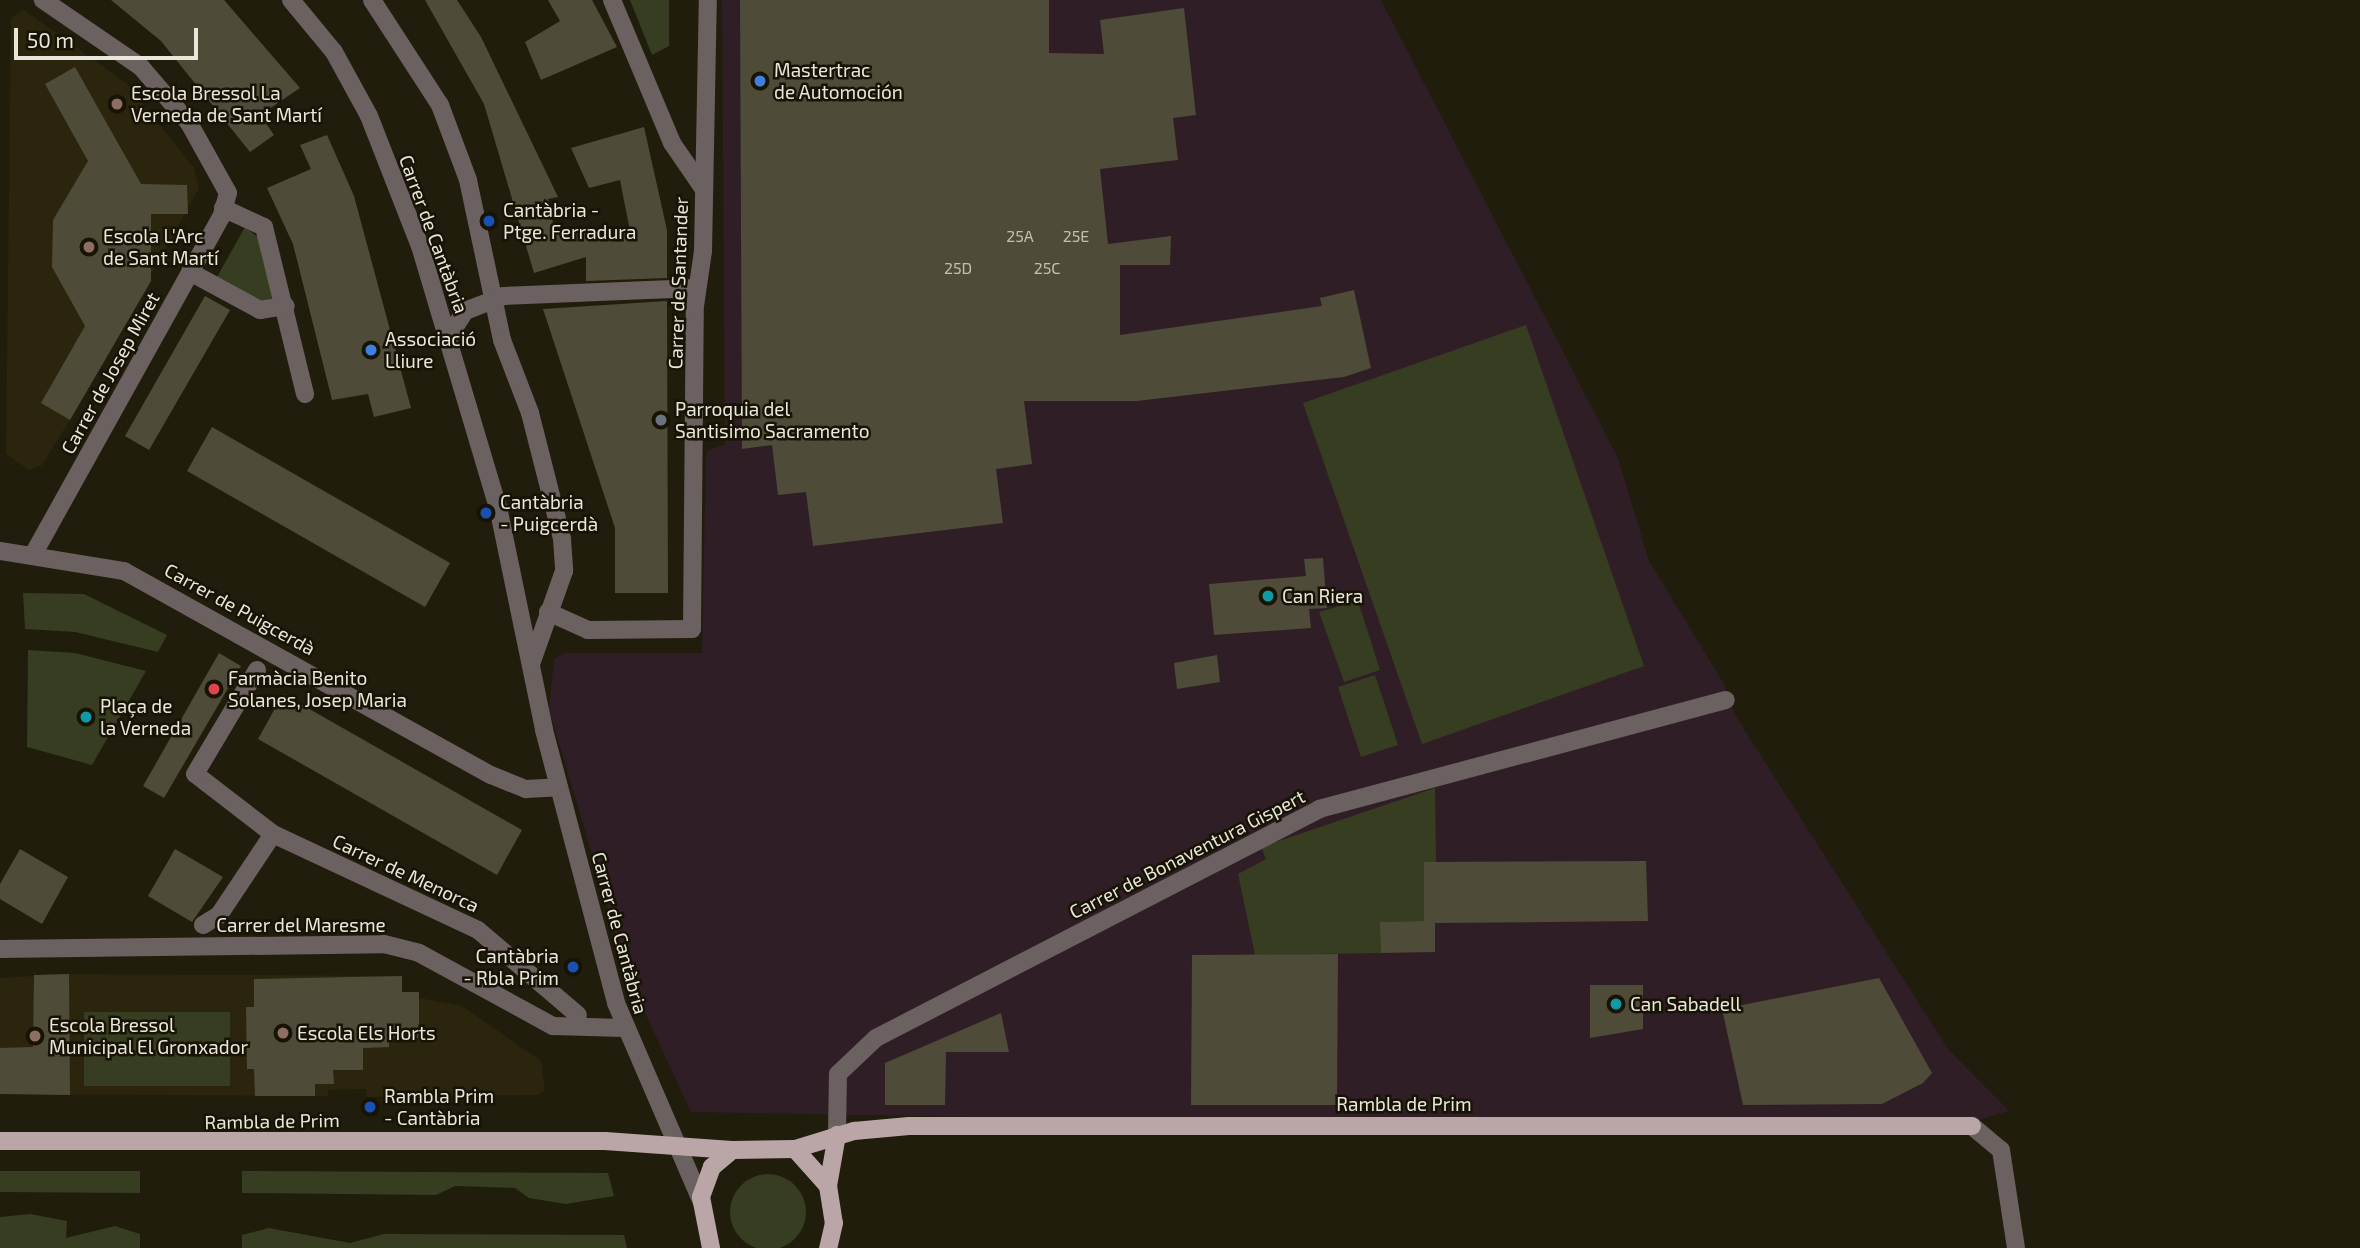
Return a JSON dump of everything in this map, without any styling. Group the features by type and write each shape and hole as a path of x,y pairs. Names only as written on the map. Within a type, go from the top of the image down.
{"main road":[{"name":"Rambla de Prim","path":"0,1141 678,1146 732,1150 795,1149 837,1135 909,1126 1972,1126"},
{"path":"828,1248 834,1223 828,1186 837,1135"},
{"path":"795,1149 828,1186"},
{"path":"708,1245 701,1199 712,1167 732,1150"}],"street":[{"path":"43,0 149,76 189,123 228,193 223,208 264,227 306,394"},
{"name":"Carrer de Cantàbria","path":"291,0 334,52 369,116 448,338 513,568 530,667 559,787 624,1028 701,1199"},
{"name":"Carrer de Cantàbria","path":"372,0 415,60 450,129 493,298 562,539 564,571 530,667"},
{"path":"612,0 672,143 703,188"},
{"name":"Carrer de Santander","path":"548,612 595,631 692,629 697,288 703,188 708,0"},
{"name":"Carrer de Josep Miret","path":"34,552 223,208"},
{"path":"190,272 260,310 286,306"},
{"path":"448,338 465,311 493,298 697,288"},
{"name":"Carrer de Puigcerdà","path":"0,551 34,552 124,571 491,775 526,789 559,787"},
{"name":"Carrer de Menorca","path":"257,670 195,774 273,834 478,930 578,1015"},
{"name":"Carrer de Bonaventura Gispert","path":"837,1135 838,1074 876,1038 1319,809 1726,700"},
{"path":"202,925 219,915 273,834"},
{"name":"Carrer del Maresme","path":"0,949 384,944 419,953 541,1022 624,1028"},
{"path":"1972,1126 2001,1150 2009,1225 2016,1248"}],"shaded area":[{"path":"722,0 1381,0 1618,458 1649,561 1724,684 1735,715 1948,1049 2009,1111 1930,1134 691,1112 628,976 549,709 554,659 565,653 702,653 706,451 725,444"},
{"name":"Escola L'Arc de Sant Martí","path":"24,10 126,83 194,168 199,188 70,420 42,465 29,470 6,454 11,18"},
{"name":"Escola Els Horts","path":"69,974 402,976 402,996 418,992 419,998 462,1006 541,1061 545,1090 538,1095 367,1097 366,1089 328,1090 328,1096 0,1094 0,978"}],"green space":[{"path":"630,0 669,0 669,46 652,55"},
{"path":"245,227 259,238 276,299 267,305 217,277"},
{"path":"1526,325 1644,666 1422,744 1303,403"},
{"path":"23,593 84,594 167,635 158,652 75,632 25,629"},
{"path":"1358,601 1380,670 1344,682 1319,612"},
{"path":"28,650 75,653 146,671 92,765 27,747"},
{"path":"1375,675 1398,745 1361,757 1338,687"},
{"path":"1435,788 1436,862 1424,863 1424,921 1381,922 1381,953 1255,955 1238,874 1266,859 1261,847"},
{"path":"84,1012 230,1012 230,1086 84,1086"},
{"path":"0,1171 140,1171 140,1193 0,1192"},
{"path":"242,1171 608,1173 614,1196 566,1204 529,1198 515,1188 455,1186 436,1195 242,1193"},
{"path":"768,1174 783,1177 795,1185 803,1197 806,1212 803,1227 795,1239 783,1247 768,1250 753,1247 741,1239 733,1227 730,1212 733,1197 741,1185 753,1177"},
{"path":"30,1214 67,1221 66,1238 115,1226 140,1234 140,1248 0,1248 0,1217"},
{"path":"269,1228 350,1243 384,1234 624,1235 627,1248 242,1248 242,1235"}],"building":[{"path":"111,0 224,0 300,88 260,115 274,135 250,152 161,41"},
{"path":"425,0 457,0 481,37 558,197 548,199 555,233 630,231 620,180 589,188 571,148 644,127 667,230 667,278 586,281 586,257 534,273 484,104"},
{"path":"548,0 592,0 617,47 541,80 525,42 560,21"},
{"path":"740,0 1049,0 1049,53 1104,54 1100,20 1184,8 1196,115 1173,118 1178,160 1100,169 1108,244 1171,236 1170,265 1120,265 1120,335 1322,306 1320,298 1354,290 1371,368 1344,377 1137,401 1024,401 1032,464 996,469 1003,523 813,546 806,492 778,495 772,445 742,449"},
{"path":"75,67 141,184 187,185 188,214 151,214 151,281 70,420 41,403 85,326 52,267 53,220 88,161 45,84"},
{"path":"327,135 354,196 411,408 374,417 368,394 332,400 293,244 267,188 311,169 300,145"},
{"path":"205,296 230,310 149,450 125,436"},
{"path":"667,301 668,593 615,593 615,528 543,309"},
{"path":"212,427 450,563 425,607 187,471"},
{"name":"Can Riera","path":"1323,558 1327,608 1309,609 1311,628 1214,635 1209,584 1306,576 1304,559"},
{"path":"219,653 241,666 164,798 143,786"},
{"path":"1217,655 1220,682 1177,689 1174,663"},
{"path":"283,694 522,830 497,875 258,739"},
{"path":"20,849 68,877 42,924 0,899 0,884"},
{"path":"175,849 223,877 192,922 148,896"},
{"path":"1646,861 1648,921 1435,923 1435,952 1381,953 1380,922 1424,921 1424,862"},
{"path":"1338,954 1337,1105 1191,1105 1192,955"},
{"name":"Escola Bressol Municipal El Gronxador","path":"69,974 70,1095 0,1094 0,1048 33,1047 34,975"},
{"path":"402,976 402,992 419,992 419,1038 389,1038 389,1047 363,1048 363,1070 333,1070 334,1084 315,1084 315,1096 255,1096 254,1069 247,1069 246,1007 254,1007 254,979"},
{"path":"1879,978 1932,1073 1923,1083 1882,1104 1743,1105 1722,1009"},
{"name":"Can Sabadell","path":"1590,985 1643,985 1643,1029 1590,1038"},
{"path":"1001,1013 1009,1052 946,1052 945,1105 885,1105 885,1063"}],"place":[{"name":"Mastertrac de Automoción","path":"760,81"},
{"name":"Escola Bressol La Verneda de Sant Martí","path":"117,104"},
{"name":"Cantàbria - Ptge. Ferradura","path":"489,221"},
{"name":"Escola L'Arc de Sant Martí","path":"89,247"},
{"name":"Associació Lliure","path":"371,350"},
{"name":"Parroquia del Santisimo Sacramento","path":"661,420"},
{"name":"Cantàbria - Puigcerdà","path":"486,513"},
{"name":"Can Riera","path":"1268,596"},
{"name":"Farmàcia Benito Solanes, Josep Maria","path":"214,689"},
{"name":"Plaça de la Verneda","path":"86,717"},
{"name":"Cantàbria - Rbla Prim","path":"573,967"},
{"name":"Can Sabadell","path":"1616,1004"},
{"name":"Escola Els Horts","path":"283,1033"},
{"name":"Escola Bressol Municipal El Gronxador","path":"35,1036"},
{"name":"Rambla Prim - Cantàbria","path":"370,1107"}]}
